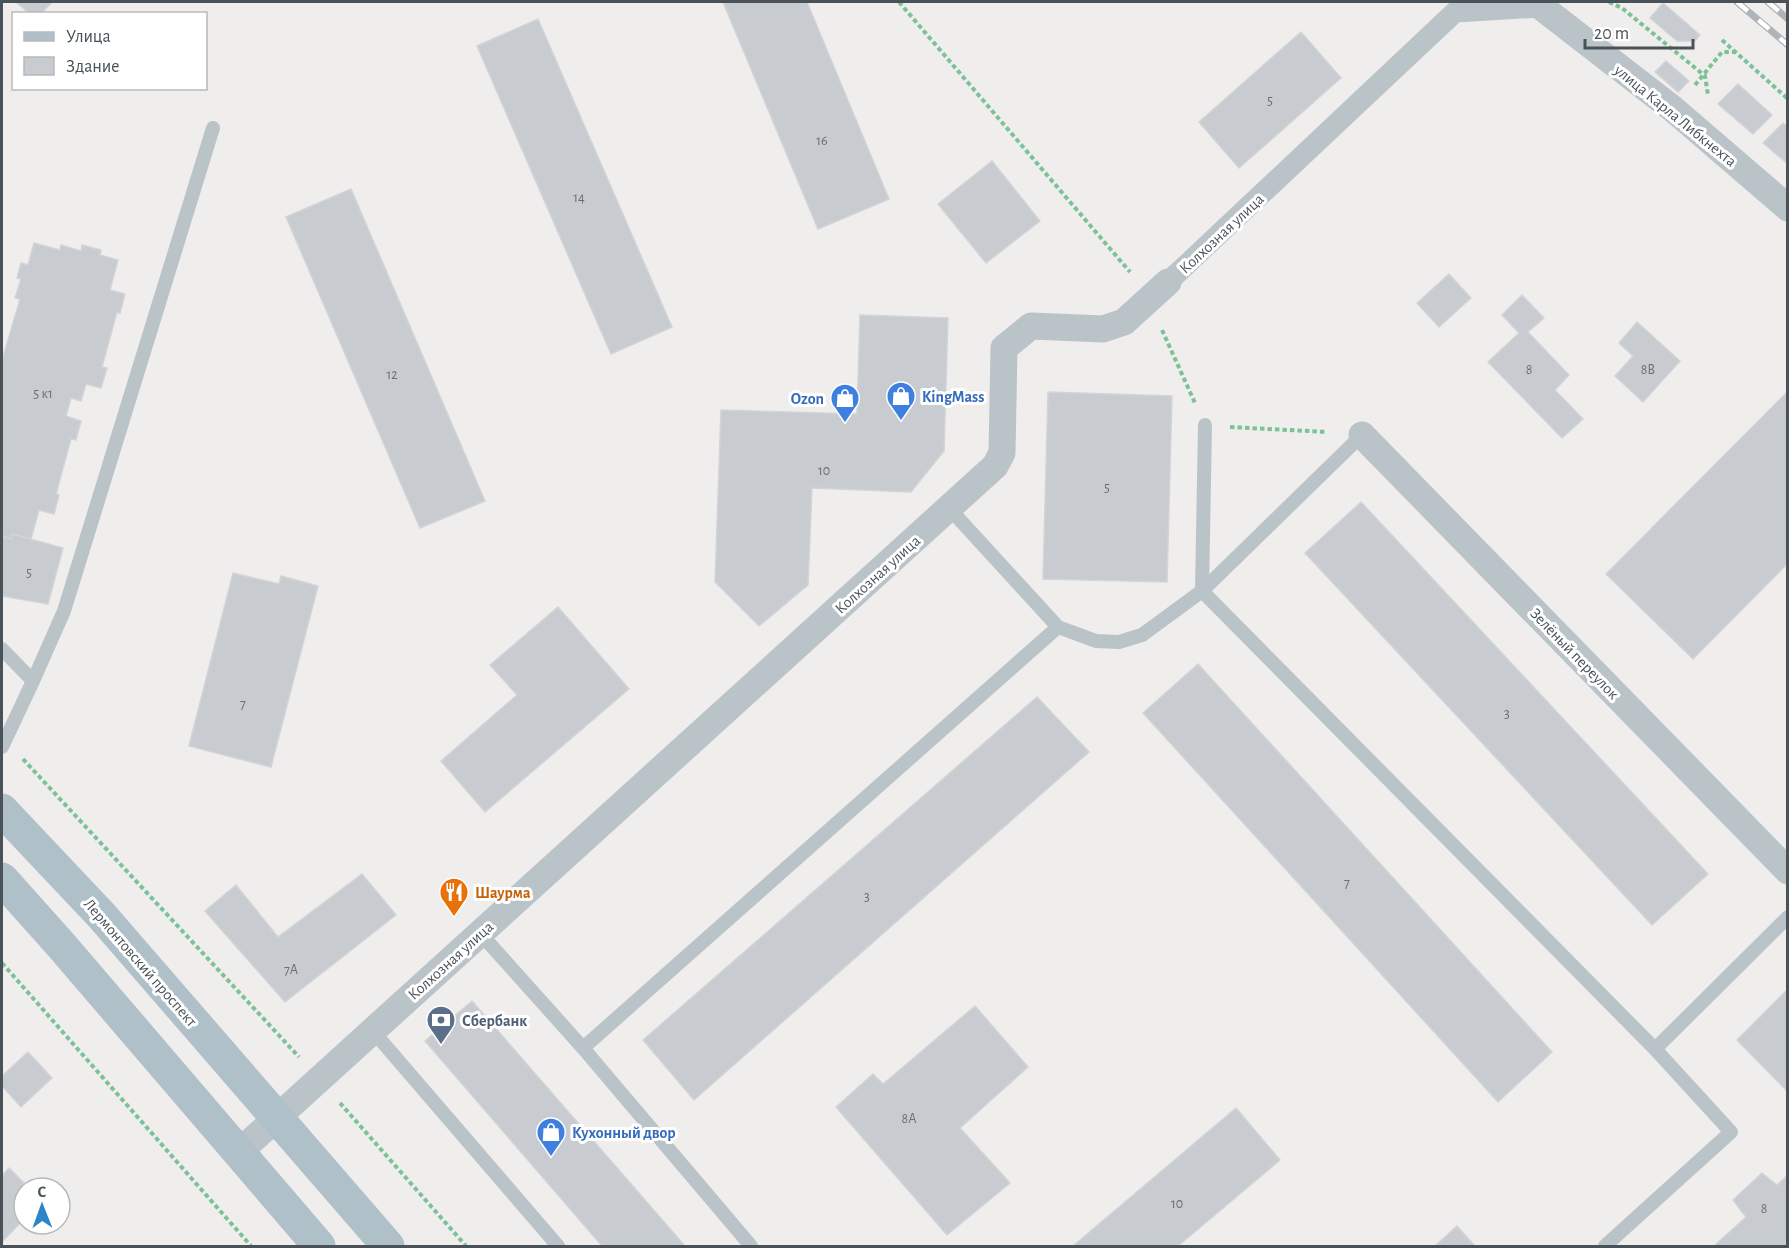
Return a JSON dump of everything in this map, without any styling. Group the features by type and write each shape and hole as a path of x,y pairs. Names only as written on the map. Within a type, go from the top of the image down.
{"main road":[{"name":"Лермонтовский проспект","path":"2,810 102,916 388,1246"},
{"path":"2,879 319,1246"}],"street":[{"name":"Колхозная улица","path":"238,1153 995,466 1002,453 1004,348 1031,326 1104,329 1124,322 1455,7 1538,4"},
{"name":"улица Карла Либкнехта","path":"1538,4 1672,109 1788,208"},
{"name":"Зелёный переулок","path":"1362,435 1788,871"}],"lane":[{"path":"3,743 64,611 213,128"},
{"path":"1205,425 1202,591 1655,1048 1731,1132 1605,1246"},
{"path":"949,508 1058,627 1096,641 1119,642 1142,635 1202,591 1362,435"},
{"path":"583,1048 1058,627"},
{"path":"2,649 33,681"},
{"path":"1655,1048 1788,917"},
{"path":"480,933 583,1048 750,1246"},
{"path":"372,1030 558,1246"}],"path":[{"path":"899,2 1160,290 1165,340 1205,425 1362,435"},
{"path":"1610,2 1622,8 1705,76 1709,98"},
{"path":"1722,40 1788,99"},
{"path":"1713,62 1722,52 1736,52"},
{"path":"3,743 319,1078 466,1246"},
{"path":"2,963 251,1246"}],"building":[{"path":"16,2 52,2 43,12 28,12"},
{"path":"723,2 807,2 889,199 818,229"},
{"path":"1663,3 1700,35 1695,41 1677,41 1650,18"},
{"path":"538,19 672,327 611,354 477,46"},
{"path":"1301,32 1341,78 1239,168 1199,122"},
{"path":"1666,61 1689,81 1678,92 1655,72"},
{"path":"1738,84 1772,115 1753,134 1718,104"},
{"path":"1783,123 1788,127 1788,164 1763,143"},
{"path":"992,161 1040,221 986,263 938,204"},
{"path":"351,189 485,501 420,528 286,217"},
{"path":"34,243 60,250 61,245 81,251 82,245 101,250 100,255 118,260 110,290 125,294 120,313 117,312 102,367 107,368 101,388 86,384 81,401 71,398 66,416 81,421 76,440 71,439 56,494 59,495 54,514 39,510 31,539 12,534 11,539 2,536 2,357 20,299 15,298 21,279 17,278 21,263 28,265"},
{"path":"1449,274 1471,298 1439,327 1417,303"},
{"path":"1522,295 1544,318 1528,332 1569,375 1555,390 1583,419 1562,438 1488,362 1519,333 1502,315"},
{"path":"860,315 948,318 944,451 911,492 812,488 808,585 759,626 715,582 721,410 857,414"},
{"path":"1637,322 1680,361 1643,402 1615,376 1633,356 1619,343"},
{"path":"1788,391 1788,563 1693,659 1606,574"},
{"path":"1048,392 1172,396 1167,582 1043,579"},
{"path":"1361,502 1708,874 1652,925 1305,553"},
{"path":"12,534 63,548 48,604 2,596 2,536 11,539"},
{"path":"233,573 279,584 281,576 318,586 271,767 189,746"},
{"path":"558,607 629,689 485,812 441,761 517,695 490,665"},
{"path":"1198,664 1552,1052 1498,1102 1143,713"},
{"path":"1037,697 1089,752 694,1100 643,1040"},
{"path":"362,874 396,915 285,1002 205,911 236,885 278,937"},
{"path":"1788,990 1788,1092 1737,1040"},
{"path":"472,1001 685,1246 602,1246 425,1041"},
{"path":"975,1006 1028,1067 960,1128 1010,1183 947,1235 836,1107 873,1074 883,1084"},
{"path":"28,1052 52,1078 21,1107 2,1086 2,1076"},
{"path":"1236,1108 1280,1160 1178,1246 1073,1246"},
{"path":"9,1168 17,1176 12,1176 12,1232 2,1242 2,1176"},
{"path":"1762,1173 1777,1185 1788,1175 1788,1246 1714,1246 1746,1217 1733,1200"},
{"path":"1457,1226 1475,1246 1435,1246"}],"railway":[{"path":"1737,2 1788,45"},
{"path":"1768,2 1788,19"}],"place":[{"name":"KingMass","path":"901,422"},
{"name":"Ozon","path":"845,424"},
{"name":"Шаурма","path":"454,918"},
{"name":"Сбербанк","path":"441,1046"},
{"name":"Кухонный двор","path":"551,1158"}]}
